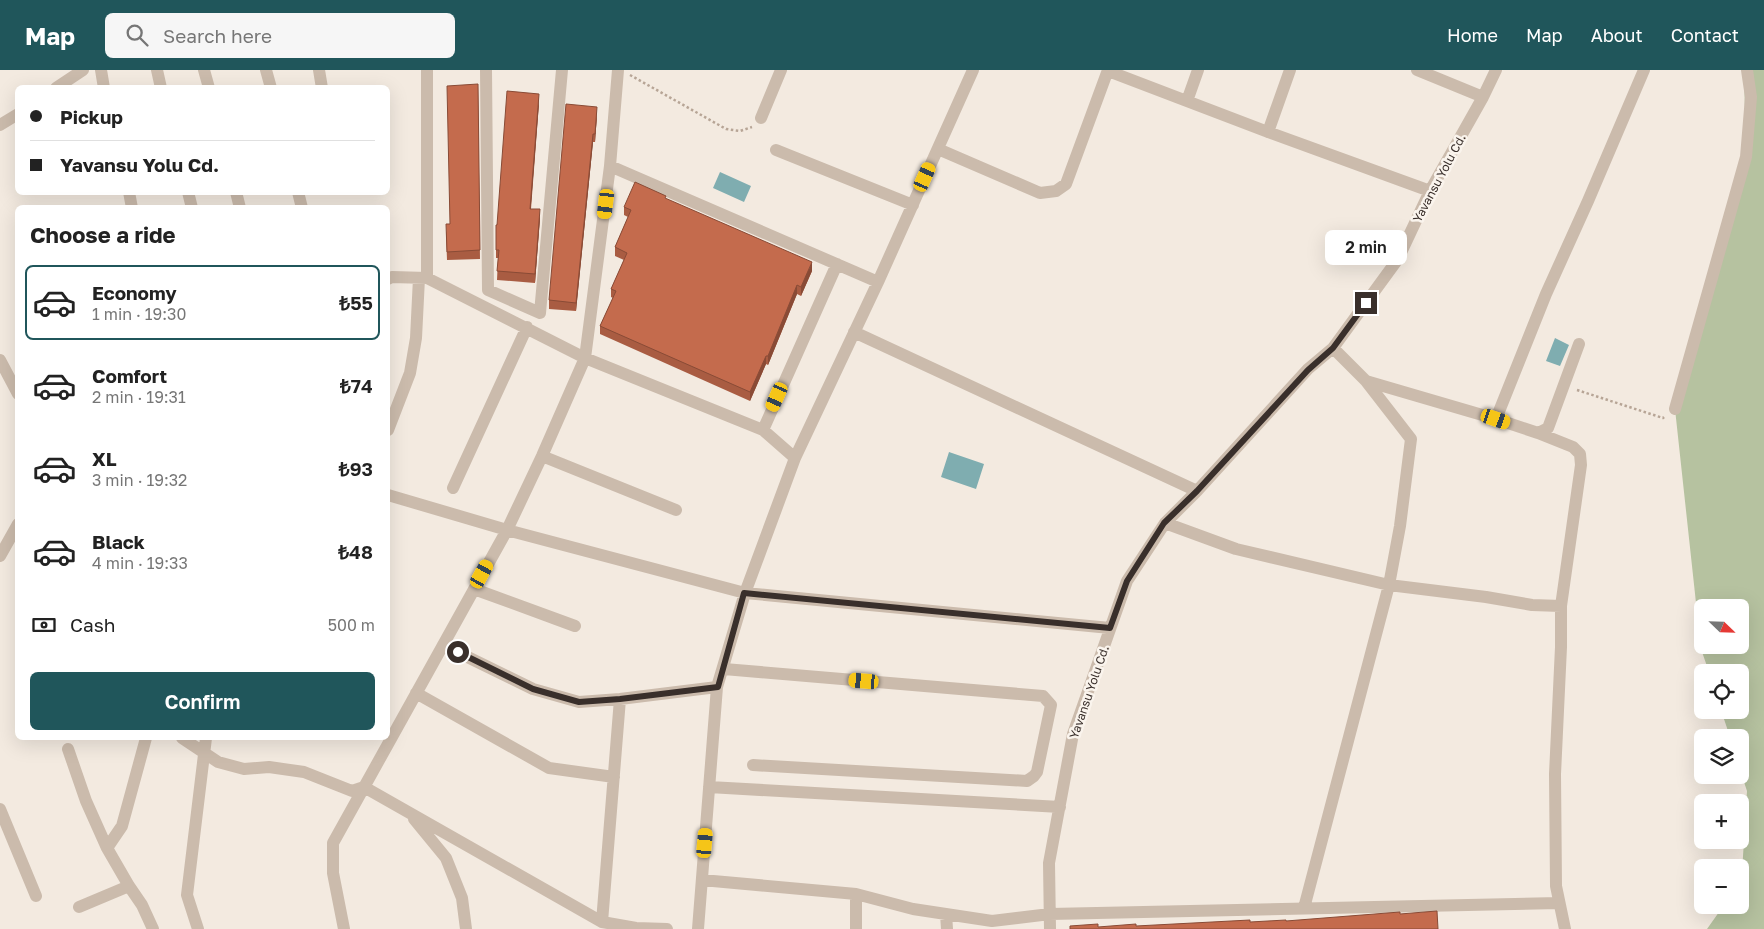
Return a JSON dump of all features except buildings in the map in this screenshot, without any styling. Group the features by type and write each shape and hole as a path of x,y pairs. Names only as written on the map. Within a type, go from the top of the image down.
{"street":[{"path":"60,85 83,70"},
{"path":"101,70 104,85"},
{"path":"157,70 160,85"},
{"path":"204,70 208,85"},
{"path":"266,70 270,85"},
{"path":"319,70 322,85"},
{"path":"390,425 410,373 423,278 427,70"},
{"path":"486,70 488,290 540,313 562,70"},
{"path":"762,118 781,70"},
{"path":"698,929 718,687 744,593 796,458 878,282 973,70"},
{"path":"938,149 1040,193 1056,191 1066,184 1108,70 1268,132 1430,191"},
{"path":"1187,101 1198,70"},
{"path":"1268,132 1290,70"},
{"name":"Yavansu Yolu Cd.","path":"1050,929 1049,863 1073,734 1127,581 1164,523 1197,491 1308,370 1333,348 1398,258 1430,191 1484,97 1496,70"},
{"path":"1496,419 1546,294 1644,70"},
{"path":"1675,409 1746,157 1751,96 1747,70"},
{"path":"1421,71 1484,97"},
{"path":"344,929 333,873 332,843 507,530 585,358 624,72"},
{"path":"0,125 15,116"},
{"path":"776,150 913,205"},
{"path":"610,166 878,282"},
{"path":"763,430 837,264"},
{"path":"390,278 423,278 527,327 585,358 763,430 796,458"},
{"path":"453,488 527,327"},
{"path":"854,332 1197,491"},
{"path":"1538,433 1548,428 1579,344"},
{"path":"1304,908 1390,585 1411,439 1366,381 1333,348"},
{"path":"0,360 15,388"},
{"path":"1366,381 1538,433 1573,447 1580,454 1561,606 1555,774 1556,886 1565,929"},
{"path":"542,456 676,510"},
{"path":"390,496 507,530 744,593 1110,628"},
{"path":"1164,523 1236,548 1390,585 1486,597 1532,605 1561,606"},
{"path":"0,556 15,529"},
{"path":"474,589 574,626"},
{"path":"443,645 533,689 579,702 718,687"},
{"path":"724,669 1043,696 1051,705 1037,772 1027,781 753,766"},
{"path":"416,693 548,768 614,778"},
{"path":"602,922 620,699"},
{"path":"106,848 122,826 145,740"},
{"path":"185,740 218,762 244,769 268,767 304,772 352,791 364,787 602,922 636,928 667,929"},
{"path":"198,929 187,895 206,740"},
{"path":"68,749 86,801 106,848 128,886 142,905 153,929"},
{"path":"710,787 1060,806"},
{"path":"0,809 36,896"},
{"path":"410,813 446,858 462,898 466,929"},
{"path":"702,880 856,894 912,909 992,921 1050,914 1560,903"},
{"path":"79,907 128,886"},
{"path":"856,894 856,929"},
{"path":"946,914 947,929"}],"path":[{"path":"624,72 726,129 740,132 748,130 762,118"},
{"path":"1565,385 1663,418 1675,409"}],"green space":[{"path":"1744,70 1764,70 1764,929 1707,929 1718,914 1749,914 1749,859 1743,859 1743,849 1749,849 1749,794 1747,794 1745,784 1749,784 1749,729 1727,729 1724,719 1749,719 1749,664 1706,664 1703,654 1749,654 1749,599 1696,599 1675,409 1746,157"}],"water":[{"path":"720,172 751,186 744,202 713,188"},
{"path":"1555,338 1569,345 1560,366 1546,361"},
{"path":"949,452 984,464 976,489 941,477"}],"route":[{"path":"458,652 533,689 579,702 718,687 744,593 1110,628 1127,581 1164,523 1197,491 1308,370 1333,348 1366,303"}]}
